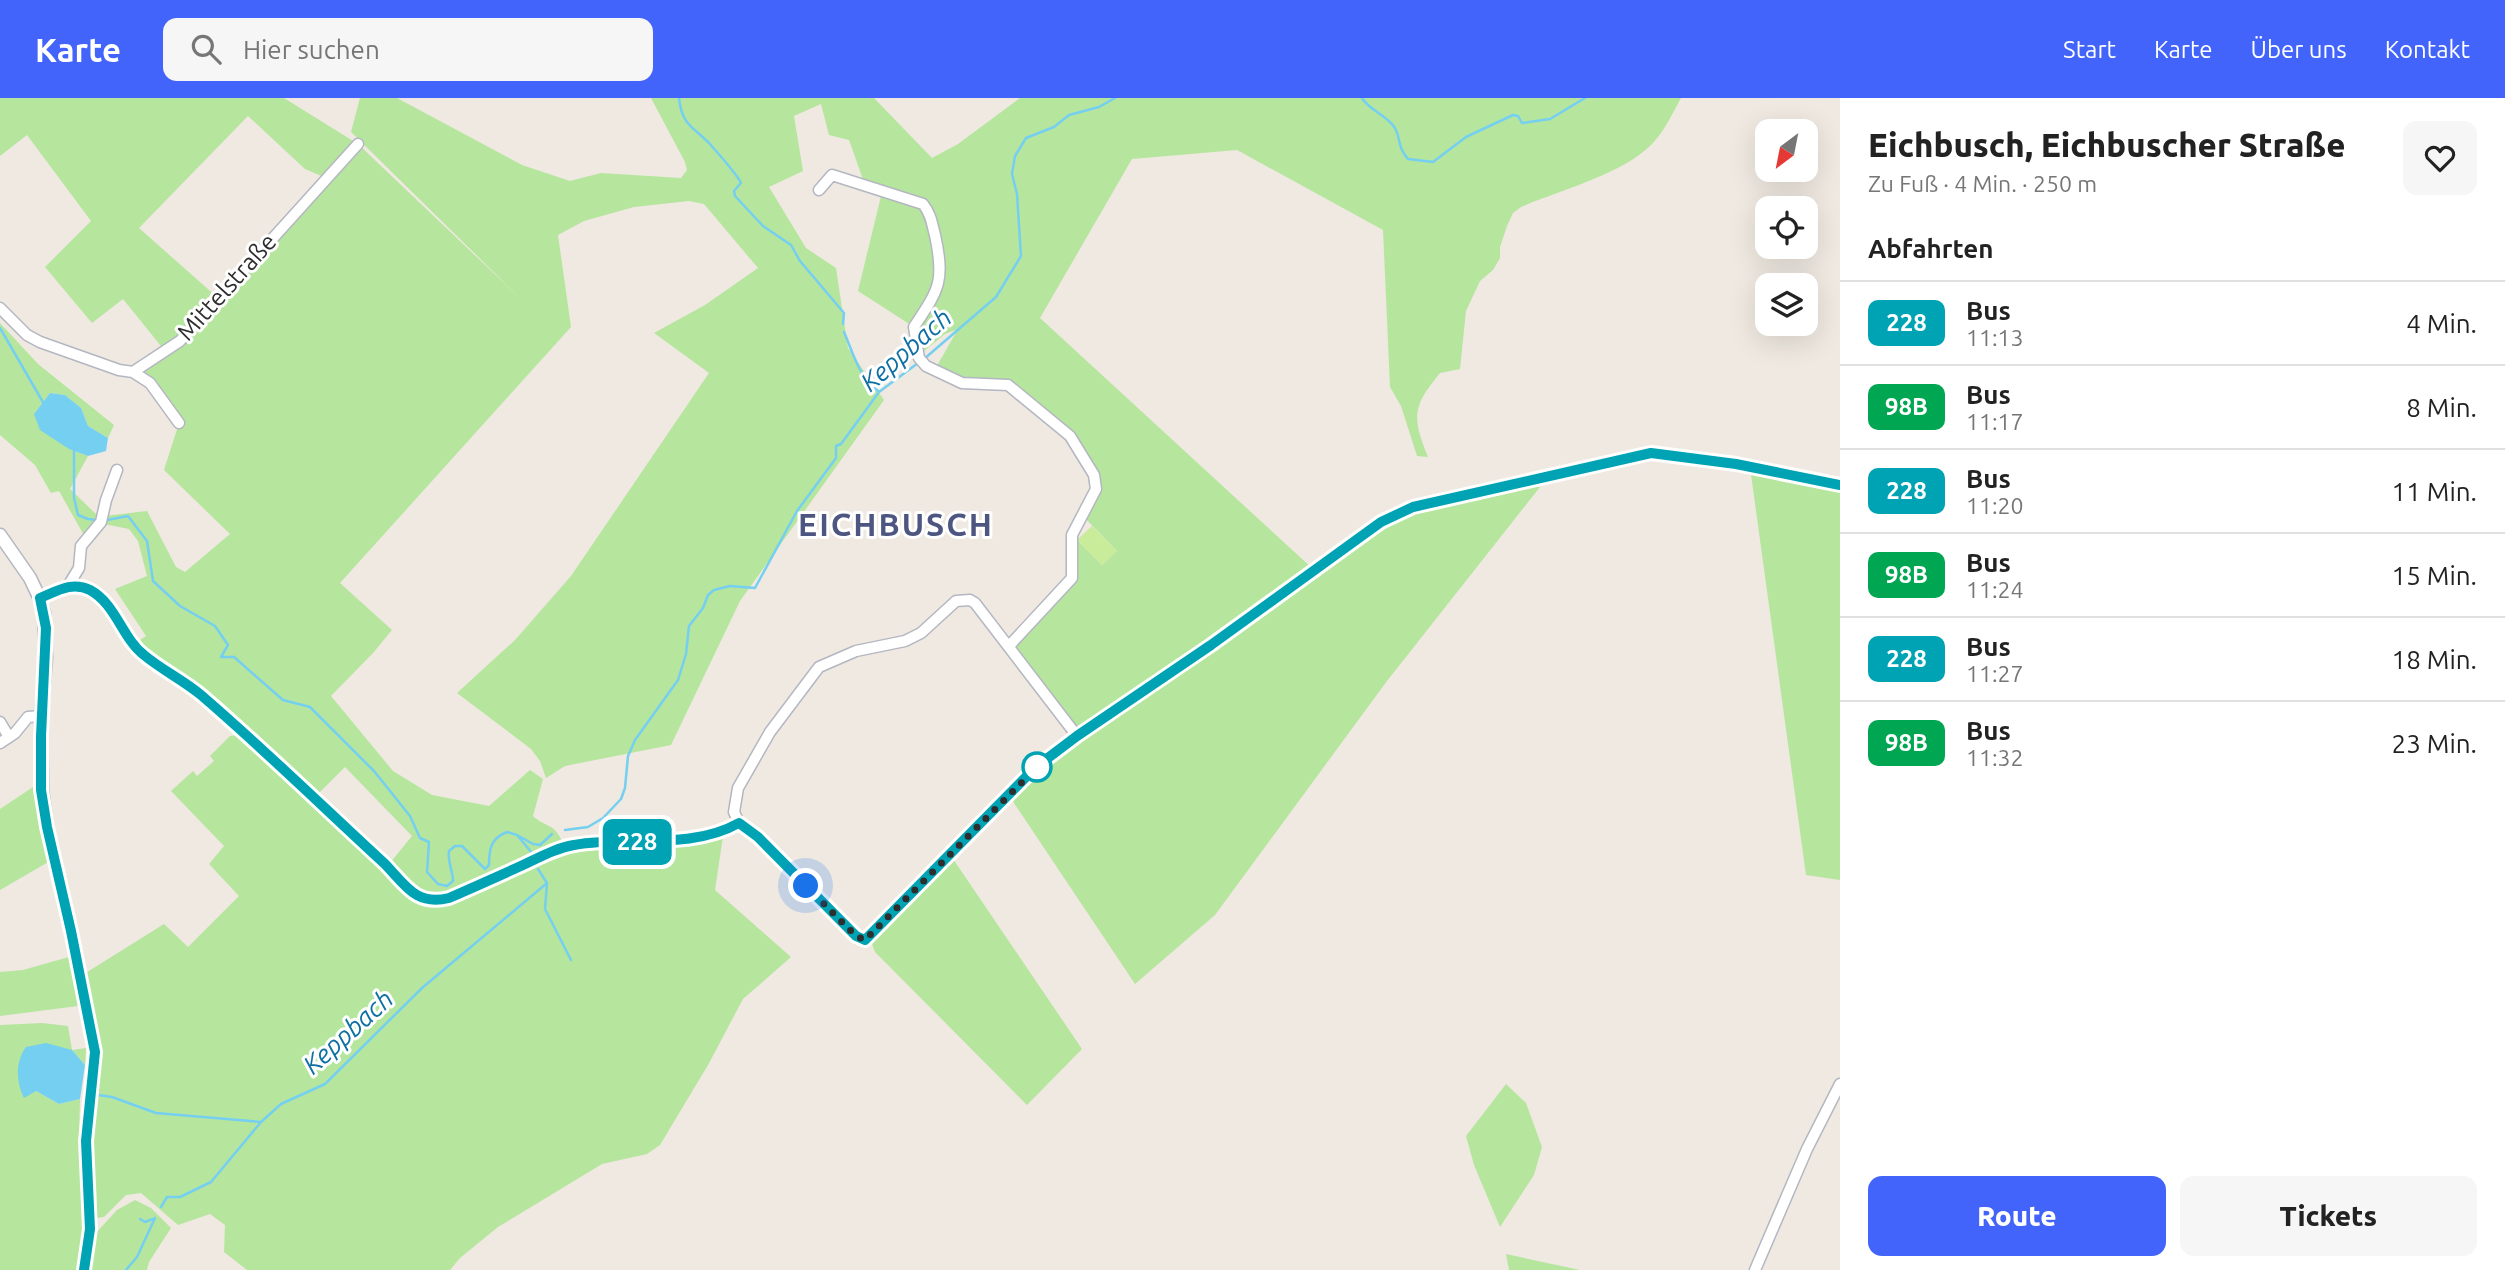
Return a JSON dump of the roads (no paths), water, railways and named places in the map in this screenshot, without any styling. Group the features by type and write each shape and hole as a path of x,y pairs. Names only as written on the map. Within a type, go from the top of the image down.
{"street":[{"name":"Mittelstraße","path":"133,372 180,341 358,144"},
{"path":"819,190 832,176 923,204 929,212 940,260 941,278 936,292 914,327 927,365 962,383 1009,385 1070,436 1094,475 1096,489 1072,535 1072,578 1009,646"},
{"path":"0,307 27,335 40,342 119,370 133,372 150,383 179,423"},
{"path":"1077,736 975,603 970,600 956,601 921,633 905,641 856,650 819,667 770,732 738,788 734,812 739,823 758,837 856,936 865,940 1036,767 1381,522 1413,507 1651,453 1736,464 1840,485"},
{"path":"68,586 79,568 81,546 102,519 117,471"},
{"path":"0,535 30,578 40,598 46,628 40,779 47,827 95,1052 86,1141 90,1229 84,1270"},
{"path":"40,598 68,586 81,587 100,598 113,612 135,647 201,695 385,864 412,893 422,899 434,901 449,898 562,848 704,835 726,831 739,823"},
{"path":"0,722 4,740 15,733 28,717 41,716"},
{"path":"1755,1270 1840,1084"}],"water":[{"path":"50,393 65,395 81,408 88,426 108,438 106,451 88,456 69,449 40,430 34,414"},
{"path":"46,1043 72,1050 85,1065 80,1099 59,1104 36,1091 24,1098 18,1079 22,1053 26,1047"}],"waterway":[{"path":"679,98 685,120 709,143 741,183 734,191 735,196 763,226 791,245 800,261 844,313 843,324"},
{"name":"Keppbach","path":"924,359 996,297 1021,256 1017,194 1012,174 1015,156 1026,138 1054,127 1069,115 1099,107 1115,98"},
{"name":"Keppbach","path":"1362,98 1395,128 1408,159 1433,162 1466,137 1513,115 1518,116 1522,123 1550,119 1585,98"},
{"path":"0,328 44,404"},
{"path":"844,332 861,371 878,391"},
{"name":"Keppbach","path":"565,830 588,827 603,818 621,799 625,788 628,756 635,740 678,680 686,654 689,626 703,608 708,595 714,590 730,586 755,588 797,511 836,458 836,446 841,444 879,392 918,363"},
{"path":"72,447 74,498 78,515 96,520"},
{"path":"107,520 128,516 147,541 153,581 180,606 215,626 228,645 221,657 234,657 283,700 310,707 374,771 410,816 420,838 429,842 427,872 438,884 447,886 453,881 449,851 455,846 462,846 485,869 489,865 492,845 497,837 507,832 517,835"},
{"name":"Keppbach","path":"532,853 517,835 540,845 552,834"},
{"name":"Keppbach","path":"161,1207 167,1197 180,1197 211,1182 261,1122 281,1104 325,1084 422,988 547,883 538,869"},
{"path":"547,883 545,909 571,960"},
{"path":"98,1095 112,1097 156,1113 261,1122"},
{"name":"Keppbach","path":"126,1270 137,1257 155,1218"},
{"path":"140,1219 145,1222 153,1219"}],"district":[{"name":"EICHBUSCH","path":"896,525"}]}
